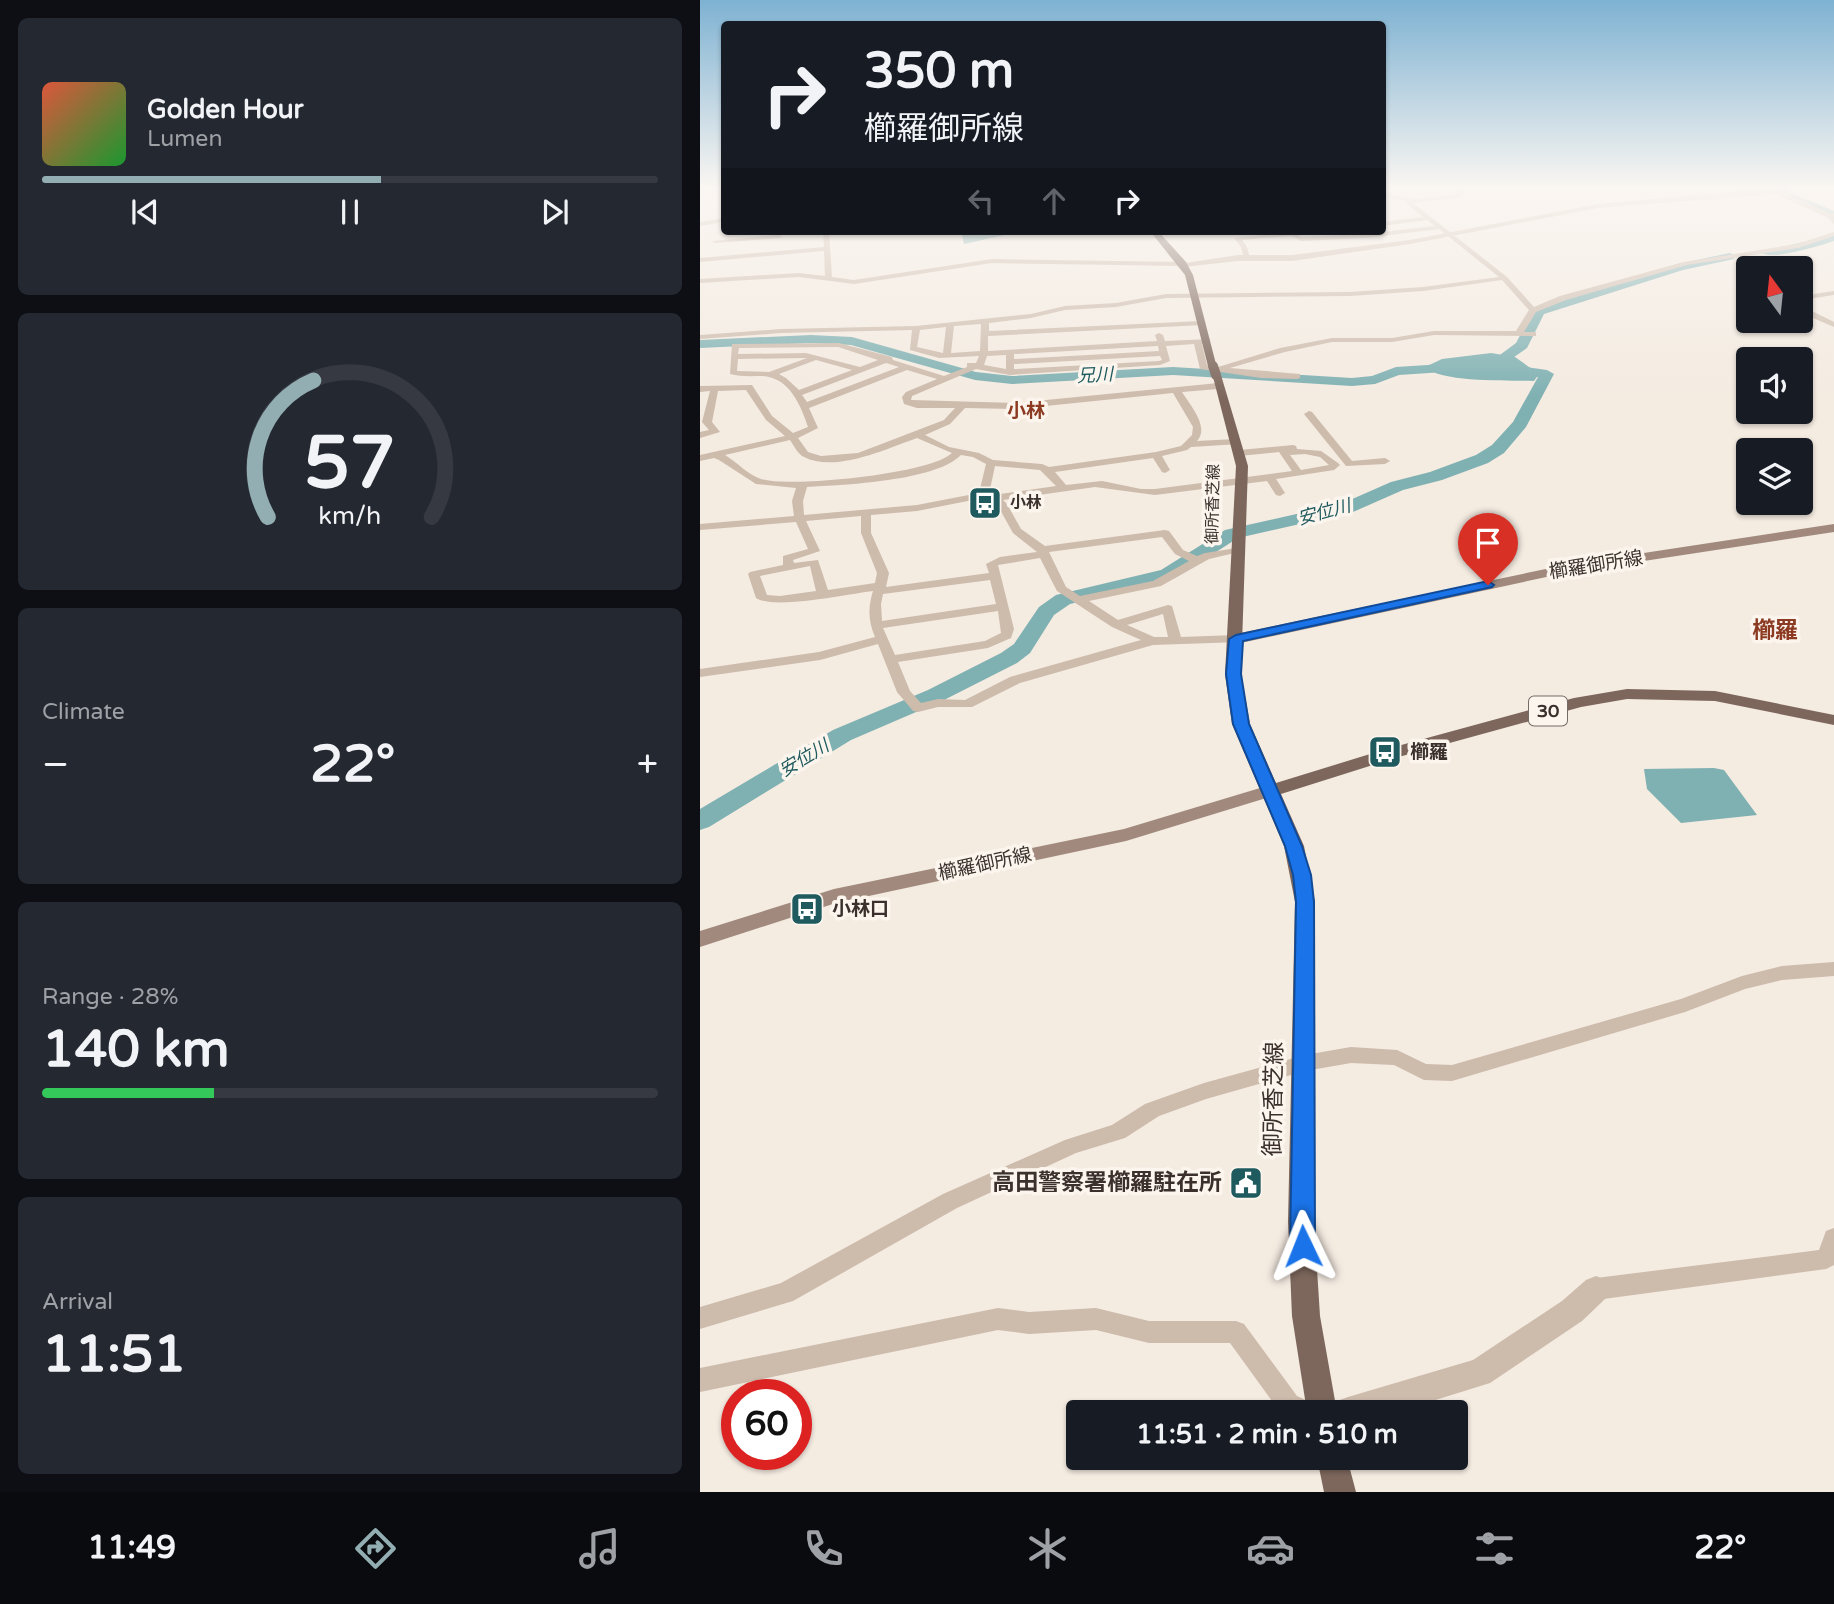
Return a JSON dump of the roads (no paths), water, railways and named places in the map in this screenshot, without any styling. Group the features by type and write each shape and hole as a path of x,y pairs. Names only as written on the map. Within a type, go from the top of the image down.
{"main road":[{"name":"御所香芝線","path":"1178,259 1183,264 1194,295 1202,323 1202,341 1216,374 1238,448 1242,481 1233,674 1241,724 1293,846 1302,875 1305,902 1305,1063 1301,1222 1307,1316 1320,1400"},
{"name":"櫛羅御所線","path":"1236,639 1565,569 1834,528"},
{"name":"30","path":"1270,791 1389,754 1590,700 1627,694 1715,696 1834,720"},
{"name":"櫛羅御所線","path":"700,939 834,896 1126,835 1270,791"},
{"path":"1335,1470 1340,1492"}],"street":[{"path":"828,259 829,279"},
{"path":"700,281 786,276 854,282 992,261 1183,264 1240,259"},
{"path":"1481,259 1505,278 1533,310"},
{"path":"1520,332 1533,310 1570,296 1675,266 1720,259"},
{"path":"1114,312 1158,297 1350,294 1423,289 1505,278"},
{"path":"1813,303 1834,300 1830,294"},
{"path":"1086,306 1090,327"},
{"path":"700,337 781,331 916,328 1031,316 1086,306 1114,312 1131,325"},
{"path":"1056,310 1060,330"},
{"path":"1813,314 1834,324"},
{"path":"1818,318 1834,316"},
{"path":"985,320 983,360 974,368 909,394 906,397 907,402 917,405 1015,406 1176,390 1283,350 1327,341 1392,340 1434,333 1533,334"},
{"path":"984,334 1202,323"},
{"path":"943,355 950,324"},
{"path":"916,328 912,348 943,355 974,368 1010,372 1166,361 1154,324"},
{"path":"943,355 1202,341"},
{"path":"700,458 792,437 813,428 788,381 771,374 733,372 735,346 815,343 850,347 949,378"},
{"path":"1010,351 1010,372"},
{"path":"1010,362 1164,353"},
{"path":"734,357 787,354 818,357 861,370"},
{"path":"771,374 818,357"},
{"path":"797,394 890,359"},
{"path":"803,407 909,366"},
{"path":"1216,374 1297,376"},
{"path":"700,435 715,432 707,422 705,411 715,387"},
{"path":"700,388 749,387 769,418 792,437 805,454 820,460 859,456 917,435 947,422 963,405"},
{"path":"917,435 958,452 976,455 990,463 1034,465 1048,470 1156,455 1177,451 1190,444 1197,436 1198,427 1176,390"},
{"path":"1308,414 1349,464 1385,461"},
{"path":"1190,444 1238,448 1333,444"},
{"path":"714,455 733,462 762,483 803,484 840,482 935,467 951,460 958,452"},
{"path":"1156,455 1164,469 1176,466"},
{"path":"987,497 990,463"},
{"path":"1048,470 1064,489"},
{"path":"700,527 917,508 1103,484 1126,491 1149,492 1298,473"},
{"path":"1270,478 1280,493"},
{"path":"789,567 787,558 814,551 799,519 796,501 803,484"},
{"path":"987,497 1002,504 1017,531 1042,552 1056,582 1072,597 1116,624 1152,641"},
{"path":"866,511 866,533 883,573 875,604 876,625 913,704 967,704 1015,680 1152,641 1236,639"},
{"path":"892,659 999,640 1007,635 1008,629 992,564 1000,560 1165,533 1174,547 1193,559"},
{"path":"1072,597 1157,584 1193,559 1214,552 1239,538"},
{"path":"823,594 814,562 754,574 762,598 780,600 995,576"},
{"path":"876,625 1001,607"},
{"path":"1116,624 1168,609 1175,639"},
{"path":"700,673 820,656 881,639"},
{"path":"700,1318 785,1293 950,1201 1072,1146 1118,1132 1152,1110 1204,1091 1305,1063 1351,1055 1397,1058 1424,1072 1452,1073 1672,1009 1742,983 1782,973 1834,969"},
{"path":"1389,1400 1480,1373 1572,1311 1596,1289 1671,1276 1747,1271 1826,1259 1834,1238"},
{"path":"700,1380 999,1319 1030,1324 1096,1319 1149,1332 1236,1332 1285,1400"}],"water":[{"path":"1491,353 1515,357 1539,374 1534,381 1476,380 1446,376 1425,367 1442,359"},
{"path":"1644,769 1724,770 1757,815 1681,823 1647,789"}],"waterway":[{"name":"安位川","path":"1492,366 1522,345 1539,312 1547,308 1681,267 1722,259"},
{"name":"兄川","path":"700,344 811,339 852,341 975,376 1012,380 1173,371 1352,382 1375,380 1396,371 1459,367"},
{"name":"安位川","path":"700,821 842,735 936,695 1009,658 1022,648 1046,611 1063,599 1168,574 1232,534 1347,508 1397,486 1436,476 1482,459 1498,449 1520,424 1547,374 1506,368"}],"place":[{"name":"小林","path":"985,503"},
{"name":"櫛羅","path":"1385,752"},
{"name":"小林口","path":"807,909"},
{"name":"高田警察署櫛羅駐在所","path":"1246,1183"}],"district":[{"name":"小林","path":"1026,411"},
{"name":"櫛羅","path":"1775,631"}]}
